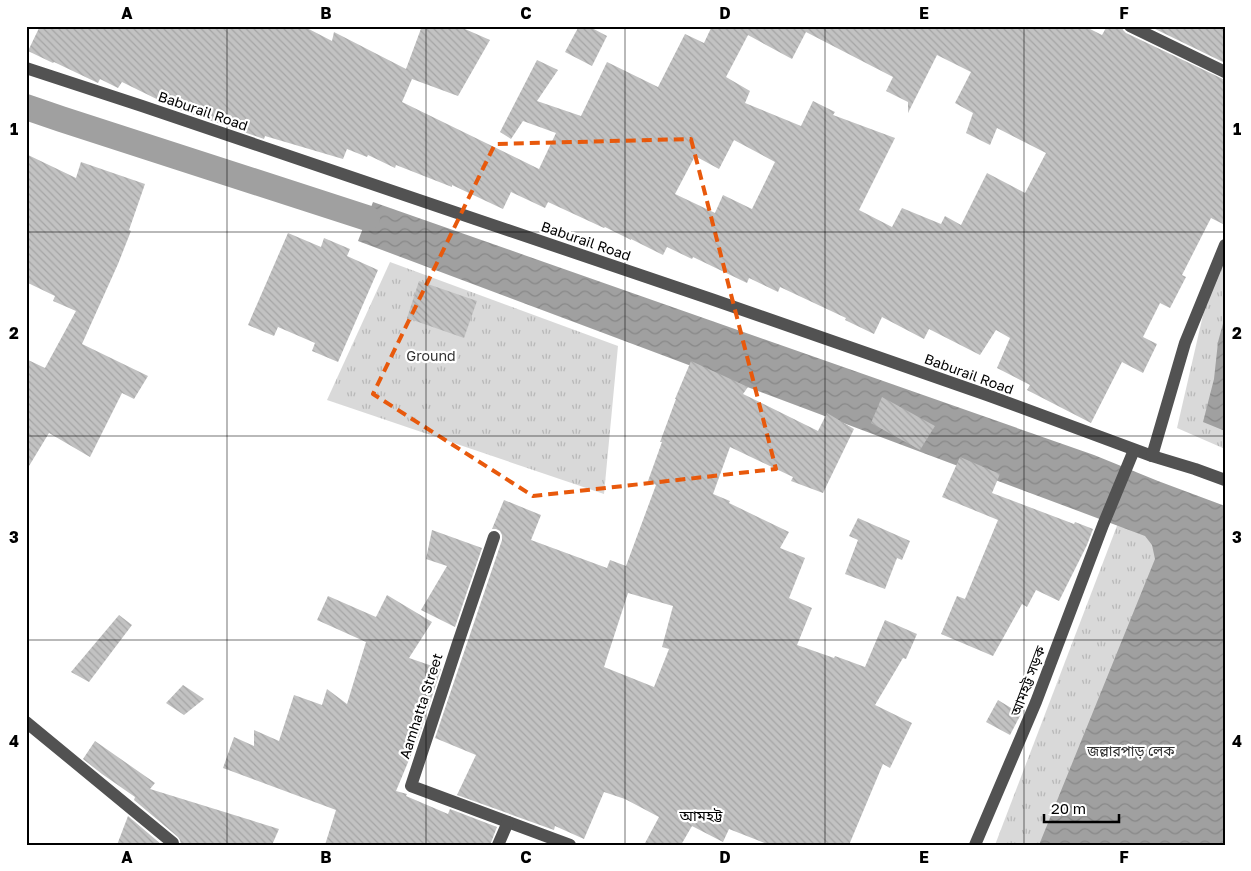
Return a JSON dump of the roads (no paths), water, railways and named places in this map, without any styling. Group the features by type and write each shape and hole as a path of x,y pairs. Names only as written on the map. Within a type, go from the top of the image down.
{"street":[{"path":"1130,26 1225,72"},
{"name":"Baburail Road","path":"26,68 714,300 987,395 1132,456 1152,456 1225,480"},
{"path":"1152,456 1185,342 1225,245"},
{"name":"আমহট্ট সড়ক","path":"975,845 1036,702 1103,526 1132,456"},
{"name":"Aamhatta Street","path":"494,537 411,786 570,845"},
{"path":"26,722 174,843 173,845"},
{"path":"498,845 508,822"}],"water":[{"path":"373,202 1094,455 1225,506 1225,845 1039,845 1155,559 1152,545 1145,536 358,241"},
{"path":"1225,316 1225,431 1203,422 1214,379 1218,342"}],"waterway":[{"path":"26,107 367,218"}],"district":[{"name":"আমহট্ট","path":"701,816"}],"park label":[{"name":"Ground","path":"431,356"},
{"name":"জল্লারপাড় লেক","path":"1131,751"}]}
